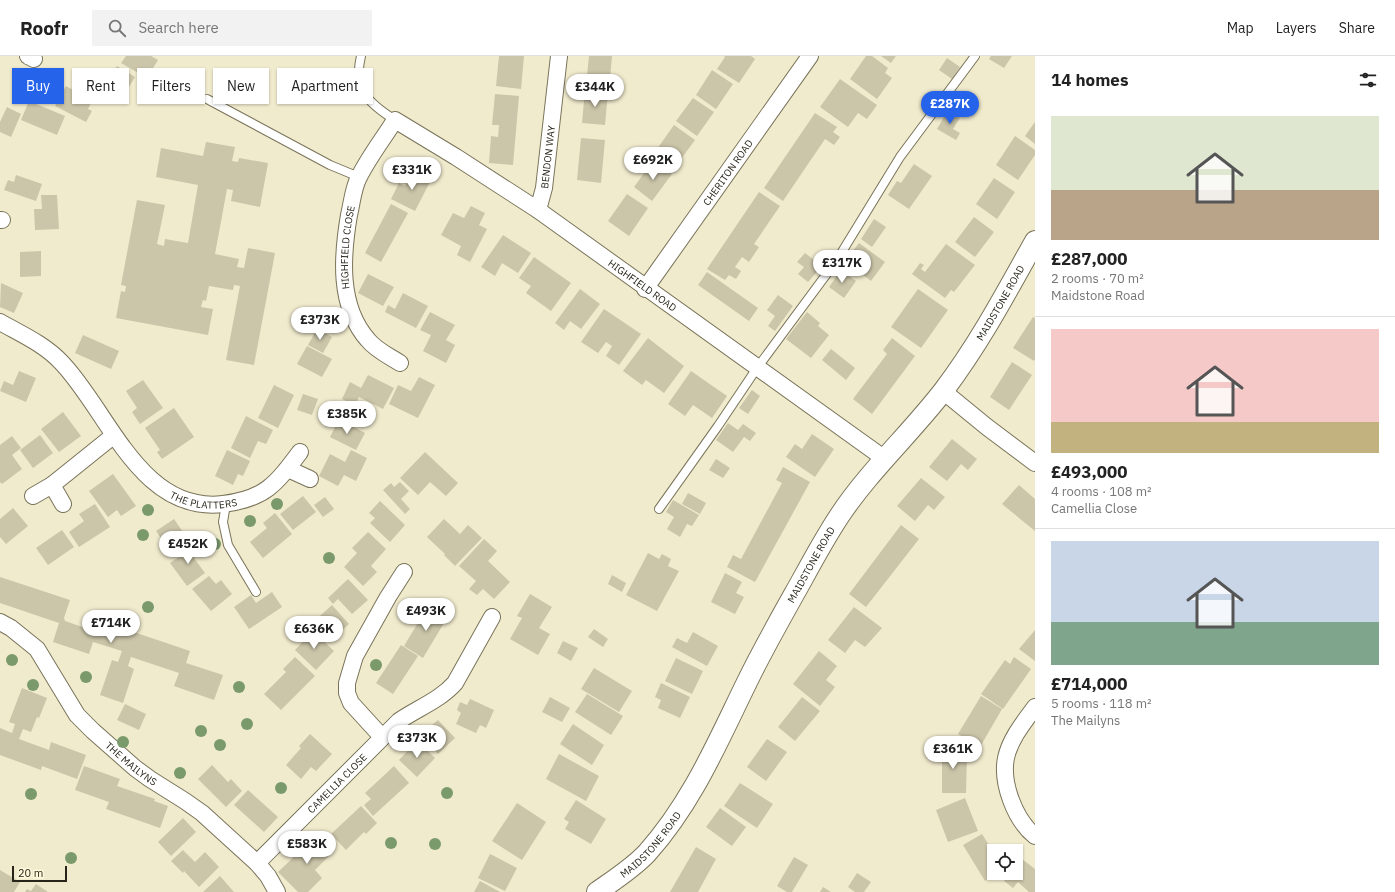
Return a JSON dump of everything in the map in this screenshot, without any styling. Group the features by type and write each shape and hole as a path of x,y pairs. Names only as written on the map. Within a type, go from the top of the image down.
{"street":[{"name":"BENDON WAY","path":"538,210 544,188 559,56"},
{"name":"CHERITON ROAD","path":"645,289 810,56"},
{"name":"HIGHFIELD CLOSE","path":"395,120 359,177 353,197 344,261 346,294 353,319 368,341 380,351 400,363"},
{"name":"HIGHFIELD ROAD","path":"395,120 538,210 645,289 885,460"},
{"name":"MAIDSTONE ROAD","path":"597,892 632,866 646,853 671,823 698,780 778,622 828,535 852,498 943,391 973,349 991,321 1035,241"},
{"name":"THE PLATTERS","path":"0,322 45,348 61,361 114,436 138,466 158,485 177,497 196,504 213,505 226,504 251,498 269,489 288,469 300,452"},
{"path":"943,391 987,427 1035,463"},
{"path":"32,496 52,485 114,436"},
{"path":"288,469 310,479"},
{"path":"52,485 63,504"},
{"path":"382,737 351,703 347,683 355,656 388,597 404,572"},
{"name":"CAMELLIA CLOSE","path":"257,863 382,737 404,717 447,692 455,683 492,617"},
{"name":"THE MAILYNS","path":"0,622 11,628 37,649 78,715 93,731 150,780 202,813 257,863 268,876 277,892"},
{"path":"1035,707 1020,726 1006,758 1006,771 1010,799 1024,824 1035,836"}],"lane":[{"path":"361,56 358,74 360,85 365,96 378,110 395,120"},
{"path":"659,509 757,368 837,260 900,157 975,56"},
{"path":"207,100 330,166 359,177"},
{"path":"226,504 223,522 228,545 256,592"}],"building":[{"path":"126,56 151,56 158,60 153,68 137,68 137,72 121,63"},
{"path":"499,56 524,56 521,89 496,86"},
{"path":"589,56 612,56 610,79 620,80 619,89 586,85"},
{"path":"724,56 751,56 755,59 739,83 717,69 725,57"},
{"path":"866,56 872,56 888,68 885,73 892,78 877,99 850,79"},
{"path":"881,56 896,56 891,63"},
{"path":"991,56 1012,56 1004,68 989,59"},
{"path":"947,58 960,67 952,79 939,70"},
{"path":"712,70 733,84 716,109 696,95"},
{"path":"129,73 135,77 129,87"},
{"path":"840,79 877,105 867,119 858,113 848,127 820,107"},
{"path":"66,86 72,89 72,104 90,104 88,109 92,111 86,122 55,106 56,104 64,104 64,90"},
{"path":"585,90 608,92 605,125 582,123"},
{"path":"495,94 519,96 513,165 489,163 491,136 498,137 499,125 492,125"},
{"path":"961,95 975,103 968,115 953,107"},
{"path":"693,98 714,112 697,136 676,121"},
{"path":"28,104 36,104 65,116 57,135 21,120"},
{"path":"7,107 21,114 11,137 0,132 0,122"},
{"path":"948,110 960,118 953,129 960,133 956,140 937,129"},
{"path":"815,113 837,127 833,132 840,137 834,145 825,139 783,201 764,188"},
{"path":"1035,122 1035,144 1025,136"},
{"path":"674,125 695,140 678,163 657,149"},
{"path":"1015,136 1035,150 1035,155 1018,180 996,165"},
{"path":"581,138 605,140 601,183 577,180"},
{"path":"206,142 235,147 232,161 238,162 239,158 268,163 260,207 231,201 233,190 227,189 215,254 239,259 237,267 244,268 248,248 275,253 254,365 226,360 240,286 234,285 233,290 209,286 206,301 203,300 201,307 213,309 208,335 116,318 121,291 125,292 126,286 121,285 137,200 165,205 157,244 164,246 165,239 188,243 198,185 156,177 161,148 203,156"},
{"path":"653,161 672,174 652,201 634,187"},
{"path":"914,164 932,176 909,209 888,195 897,181 901,183"},
{"path":"413,171 431,180 415,211 391,199 399,183 405,186"},
{"path":"16,175 42,184 36,201 4,190 8,180 14,182"},
{"path":"994,178 1015,192 997,219 976,204"},
{"path":"759,192 780,206 754,244 759,247 749,262 742,257 735,267 741,271 736,279 729,275 725,280 707,269"},
{"path":"627,194 648,208 629,236 608,221"},
{"path":"41,195 57,195 59,229 35,230 34,209 42,209"},
{"path":"391,204 408,213 381,262 365,253"},
{"path":"471,206 485,213 479,225 487,229 470,262 457,255 461,246 441,235 453,213 464,218"},
{"path":"974,217 994,232 975,257 955,242"},
{"path":"874,219 886,227 872,247 861,239"},
{"path":"503,235 531,253 518,273 502,263 495,276 481,267"},
{"path":"859,243 885,262 871,281 845,261"},
{"path":"946,244 975,265 954,292 951,290 945,298 912,274 920,263 924,265 921,269 925,272"},
{"path":"41,251 41,276 20,277 20,252"},
{"path":"805,253 822,266 808,282 798,274 804,267 797,262"},
{"path":"534,257 571,283 551,311 526,293 531,286 519,278"},
{"path":"841,270 856,281 844,298 829,287"},
{"path":"707,272 758,308 749,321 698,285"},
{"path":"368,274 394,287 383,306 358,293"},
{"path":"1,283 23,293 14,313 0,307"},
{"path":"580,289 600,304 581,329 570,321 564,330 555,323"},
{"path":"918,289 948,310 921,348 891,327"},
{"path":"403,293 428,306 416,328 385,312 388,305 395,309"},
{"path":"778,295 793,306 775,331 768,326 775,316 767,310"},
{"path":"604,309 641,334 619,365 606,356 612,346 606,342 598,353 581,342"},
{"path":"430,312 455,325 446,340 455,345 446,363 423,351 431,335 420,330"},
{"path":"807,312 820,323 818,326 829,335 811,358 786,339"},
{"path":"1033,317 1035,318 1034,361 1013,348"},
{"path":"317,329 332,337 323,353 308,345"},
{"path":"83,335 119,351 111,369 75,353"},
{"path":"648,338 684,366 664,393 646,380 642,385 623,371"},
{"path":"892,338 915,356 872,414 853,399 887,354 883,350"},
{"path":"307,346 332,359 322,377 297,364"},
{"path":"831,349 855,368 846,380 822,360"},
{"path":"1012,362 1032,375 1009,410 990,397"},
{"path":"19,371 36,378 26,402 0,391 4,381 13,385"},
{"path":"691,371 727,396 712,418 693,405 685,416 668,404"},
{"path":"368,375 394,388 383,409 359,397 355,405 342,399 350,382 361,388"},
{"path":"419,377 435,385 418,418 389,404 398,385 411,391"},
{"path":"143,380 163,408 140,424 132,412 137,408 126,391"},
{"path":"274,385 294,395 278,428 258,418"},
{"path":"752,390 760,396 748,414 739,408"},
{"path":"303,394 318,399 312,415 297,410"},
{"path":"174,408 194,437 162,459 157,452 160,450 145,428"},
{"path":"63,412 81,436 59,452 41,429"},
{"path":"246,416 273,430 266,444 258,441 250,458 231,448"},
{"path":"339,419 365,433 356,450 330,437"},
{"path":"728,423 738,430 743,424 756,433 750,441 744,437 733,452 716,440"},
{"path":"812,434 834,449 815,477 786,457 795,444 802,449"},
{"path":"40,435 53,453 33,468 20,450"},
{"path":"12,436 21,448 12,455 22,469 2,484 0,482 0,445"},
{"path":"952,439 977,459 968,470 961,464 947,481 929,467"},
{"path":"227,450 250,461 243,476 238,474 233,485 215,476"},
{"path":"351,450 367,458 356,481 344,475 338,486 319,476 330,454 345,462"},
{"path":"425,452 458,483 446,496 430,482 418,495 400,478"},
{"path":"716,459 730,468 723,478 709,470"},
{"path":"783,467 810,482 755,582 727,567 733,555 741,559 782,483 776,480"},
{"path":"113,474 136,506 121,516 117,510 108,517 89,491"},
{"path":"921,478 945,497 934,510 928,505 915,521 897,506"},
{"path":"400,482 409,491 401,499 410,509 405,514 383,490 391,483 394,487"},
{"path":"1019,485 1035,499 1035,531 1002,504"},
{"path":"688,493 706,503 700,514 682,504"},
{"path":"303,496 316,512 293,530 280,514"},
{"path":"325,497 334,509 323,517 314,505"},
{"path":"673,500 699,515 692,526 687,524 680,537 667,529 674,517 666,512"},
{"path":"380,501 405,525 390,542 370,523 375,518 369,513"},
{"path":"95,504 110,527 79,547 69,532 84,521 79,514"},
{"path":"13,508 28,526 6,544 0,537 0,519"},
{"path":"275,513 292,534 263,558 250,542 267,528 263,523"},
{"path":"174,519 187,538 169,550 156,531"},
{"path":"444,519 460,534 468,525 482,538 455,566 427,537"},
{"path":"901,525 919,539 866,607 849,594"},
{"path":"62,530 74,547 48,565 36,548"},
{"path":"368,532 386,549 371,566 377,572 363,586 344,567 357,553 352,548"},
{"path":"484,539 497,551 488,561 510,582 494,599 483,589 477,595 469,589 476,581 459,566"},
{"path":"190,541 200,554 194,558 205,573 187,586 170,563 186,552 182,547"},
{"path":"648,553 659,559 662,554 671,559 668,566 679,571 657,611 626,595"},
{"path":"725,573 742,582 736,593 744,597 735,614 711,602"},
{"path":"612,575 626,583 622,592 608,584"},
{"path":"209,576 216,584 221,580 232,594 211,611 192,589"},
{"path":"0,577 70,600 64,618 65,621 97,632 101,621 190,651 186,663 223,675 214,700 174,686 179,673 131,657 128,666 134,669 123,703 100,695 112,660 118,662 122,651 93,642 89,654 53,642 59,623 0,603"},
{"path":"348,579 368,600 352,614 338,599 333,604 328,598"},
{"path":"272,592 282,607 249,629 234,607 251,595 256,603"},
{"path":"530,594 552,607 539,628 550,634 538,655 510,639 522,618 517,616"},
{"path":"332,605 349,624 334,638 326,630 321,635 311,624"},
{"path":"428,606 447,618 423,658 404,646"},
{"path":"854,607 882,628 865,647 855,640 845,653 828,640"},
{"path":"594,629 608,639 603,647 588,637"},
{"path":"1035,630 1035,661 1019,649"},
{"path":"313,631 334,651 316,670 295,650"},
{"path":"693,632 718,646 707,666 672,647 677,638 687,643"},
{"path":"563,641 578,648 571,661 557,653"},
{"path":"401,645 418,656 393,694 376,683"},
{"path":"819,651 837,666 826,680 835,687 820,706 793,684"},
{"path":"295,657 315,676 281,710 264,694 286,672 283,669"},
{"path":"1014,657 1031,669 1003,709 981,694 1005,660 1010,664"},
{"path":"676,658 703,671 692,694 665,681"},
{"path":"594,668 632,691 619,712 581,689"},
{"path":"661,683 690,697 680,718 658,708 661,700 655,697"},
{"path":"22,688 47,698 39,718 37,717 31,732 23,729 19,739 49,750 51,742 86,755 77,779 42,766 41,770 0,755 0,728 12,733 15,724 9,722"},
{"path":"587,694 623,716 611,735 575,712"},
{"path":"981,696 1002,709 980,747 958,734"},
{"path":"550,697 570,708 562,722 542,712"},
{"path":"802,697 820,711 795,741 778,727"},
{"path":"470,699 494,710 486,728 480,725 476,733 456,724 461,713 457,710 460,702 467,705"},
{"path":"125,704 146,714 139,730 117,720"},
{"path":"438,720 455,738 438,754 420,735"},
{"path":"573,724 604,745 592,765 560,744"},
{"path":"310,734 332,754 316,771 311,767 301,779 286,765 301,748 299,746"},
{"path":"767,739 787,752 766,781 747,767"},
{"path":"417,741 435,758 417,777 399,760"},
{"path":"942,743 956,743 956,755 967,755 966,793 942,793"},
{"path":"559,754 599,776 586,801 546,779"},
{"path":"212,765 228,782 231,779 242,791 226,807 198,779"},
{"path":"84,766 120,779 117,786 155,799 154,801 168,806 160,828 106,809 109,802 75,790"},
{"path":"394,766 409,783 373,816 364,805 371,799 365,793"},
{"path":"740,783 773,804 757,828 724,806"},
{"path":"248,790 278,817 264,832 234,805"},
{"path":"965,798 978,831 948,842 936,810"},
{"path":"576,800 606,819 591,844 565,829 569,822 564,819"},
{"path":"517,803 546,822 522,860 492,841"},
{"path":"361,806 377,823 366,834 364,832 346,850 331,834"},
{"path":"720,808 746,827 732,846 706,827"},
{"path":"183,818 196,832 171,856 158,842"},
{"path":"318,834 334,851 315,870 322,878 308,892 298,892 278,872"},
{"path":"982,834 988,844 987,844 987,880 985,881 963,845"},
{"path":"696,847 716,859 698,892 670,892"},
{"path":"183,850 195,862 205,852 219,867 199,887 184,871 183,873 171,861"},
{"path":"490,854 517,868 505,891 478,878"},
{"path":"794,857 808,865 792,892 787,892 777,886"},
{"path":"1023,860 1035,869 1035,892 1029,892 1018,882 1013,888 1004,881 1023,880"},
{"path":"0,870 20,882 14,892 0,892"},
{"path":"857,873 871,882 864,892 855,892 848,887"},
{"path":"220,876 234,892 203,892"},
{"path":"480,881 500,892 474,892"},
{"path":"36,884 48,892 25,892 27,889 31,891"},
{"path":"823,887 831,892 820,892"}]}
